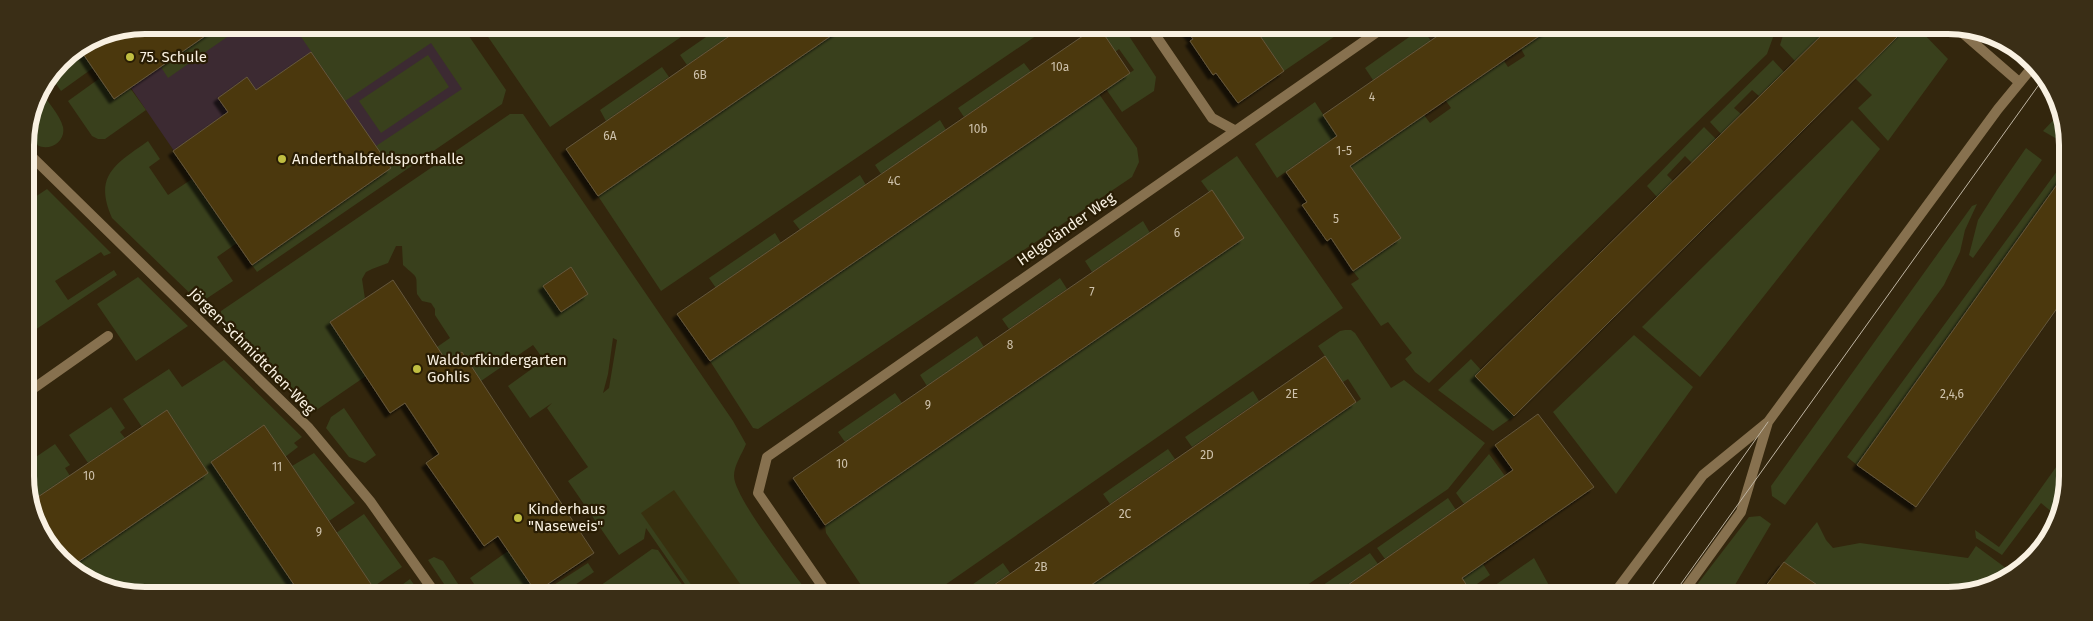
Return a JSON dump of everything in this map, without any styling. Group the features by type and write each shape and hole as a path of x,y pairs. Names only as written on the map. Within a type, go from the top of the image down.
{"street":[{"path":"1155,34 1212,118 1234,130"},
{"name":"Helgoländer Weg","path":"822,587 758,493 767,457 1234,130 1375,34"},
{"path":"1966,36 2019,82"},
{"path":"1619,587 1703,475 1768,422 2030,70"},
{"name":"Jörgen-Schmidtchen-Weg","path":"34,159 308,427 370,501 431,587"},
{"path":"34,388 108,336"},
{"path":"1687,587 1741,512 1768,422"}],"shaded area":[{"path":"144,34 453,34 497,97 252,265 131,88 114,99 82,53 102,42 123,36"}],"green space":[{"path":"190,34 230,35 168,78 161,67 196,42"},
{"path":"299,34 468,34 506,90 502,104 257,272 252,265 391,168 376,146 462,89 431,43 345,101"},
{"path":"486,34 685,34 550,127"},
{"path":"710,34 732,34 687,65 680,55"},
{"path":"834,34 1039,34 661,291 598,196"},
{"path":"1103,34 1128,34 1156,77 1154,91 1122,112 1106,89 1134,70 1119,49 1115,52"},
{"path":"1259,34 1338,34 1284,71"},
{"path":"1413,34 1426,34 1431,41 1373,80 1365,68"},
{"path":"1542,34 1774,34 1767,54 1429,383 1415,372 1405,359 1412,353 1388,322 1381,326 1351,284 1359,279 1353,271 1401,238 1350,166 1424,115 1430,123 1451,108 1446,101 1504,61 1508,67 1525,56 1521,49"},
{"path":"1783,34 1823,34 1795,61 1780,45"},
{"path":"1900,34 1924,34 1948,59 1888,141 1858,108 1872,95 1855,78"},
{"path":"82,53 93,68 61,91 54,81 66,66"},
{"path":"428,55 449,87 381,133 359,101"},
{"path":"1773,60 1784,72 1759,96 1752,90 1734,108 1741,114 1721,134 1710,122"},
{"path":"1024,63 1031,72 964,117 958,108"},
{"path":"662,67 669,77 606,121 600,110"},
{"path":"100,78 114,99 130,88 146,110 105,139 98,139 92,136 68,101"},
{"path":"1099,94 1137,148 1139,162 1132,177 758,429 753,428 710,361"},
{"path":"44,96 61,122 63,132 60,141 52,146 42,147 34,142 36,123"},
{"path":"1315,102 1337,136 1277,178 1255,144"},
{"path":"510,114 523,114 733,421 746,444 734,472 737,486 753,517 804,587 764,587 763,585 760,587 687,587 646,528 644,539 619,555 568,481 588,467 547,408 552,403 530,418 508,386 544,360 533,345 481,381 447,362 437,347 450,338 435,315 435,309 431,303 422,301 417,294 416,277 403,265 402,246 396,246 388,263 366,272 362,279 365,299 330,322 366,376 312,413 221,321 221,311","holes":["613,338 617,340 609,388 603,393 608,374"]},
{"path":"2056,118 2059,136 2057,139 2043,131"},
{"path":"940,120 946,130 881,174 875,165"},
{"path":"1852,120 1880,149 1700,377 1642,327"},
{"path":"1704,127 1716,139 1692,163 1685,156 1667,175 1673,181 1657,197 1647,186"},
{"path":"148,141 160,159 149,167 168,195 192,179 237,243 217,257 233,281 200,303 112,218 107,203 105,191 111,172 126,157"},
{"path":"2026,148 2042,160 1973,258 1969,255 1978,220"},
{"path":"1237,156 1343,308 942,587 862,587 826,533 825,525 1243,238 1201,181"},
{"path":"2059,169 2059,182 1857,465 1847,457"},
{"path":"860,175 866,185 800,230 793,221"},
{"path":"47,189 111,253 104,256 101,252 55,281 68,300 114,270 117,275 34,331 34,198"},
{"path":"1977,204 1965,230 1960,252 1944,285 1785,505 1772,496 1771,486 1972,206"},
{"path":"1143,221 1150,233 1092,272 1085,261"},
{"path":"775,233 781,243 716,288 709,278"},
{"path":"138,277 188,326 136,361 97,304"},
{"path":"1060,278 1067,289 1009,329 1002,319"},
{"path":"1351,330 1355,333 1391,388 1404,380 1485,443 1448,489 1304,587 1088,587 1361,399 1348,379 1343,382 1318,346 1340,331"},
{"path":"1634,335 1693,387 1616,494 1553,412"},
{"path":"977,336 984,347 927,386 920,375"},
{"path":"1471,359 1481,370 1476,376 1514,416 1493,431 1438,390"},
{"path":"224,360 302,437 294,443 298,447 285,457 263,426 211,462 296,587 130,586 102,579 75,563 208,473 167,410 142,427 123,399 169,369 182,387"},
{"path":"1253,391 1259,401 1192,447 1185,437"},
{"path":"895,393 902,403 845,442 838,432"},
{"path":"111,407 125,428 120,432 125,438 88,463 69,435"},
{"path":"344,408 376,455 365,463 349,457 326,428 331,417"},
{"path":"55,444 70,465 65,468 70,476 36,499 34,477 34,458"},
{"path":"1168,449 1175,459 1110,504 1103,494"},
{"path":"314,453 355,503 329,521 292,466"},
{"path":"1489,454 1505,476 1464,504 1456,493"},
{"path":"2059,463 2058,491 2053,513 2041,503 2002,555 1976,538 1975,530 1999,547"},
{"path":"1448,498 1456,510 1385,559 1377,548"},
{"path":"364,514 402,567 373,587 336,533"},
{"path":"1760,516 1771,524 1734,587 1695,587 1749,517"},
{"path":"1817,522 1826,540 1833,548 1860,543 1968,558 1976,546 2008,569 1991,579 1956,587 1820,587 1784,562"},
{"path":"652,549 658,550 684,587 598,587"},
{"path":"508,551 539,587 476,587 470,578"},
{"path":"1370,553 1378,564 1345,587 1320,587"},
{"path":"434,557 443,561 460,587 446,587 428,560"},
{"path":"1534,558 1550,587 1492,587"},
{"path":"588,563 594,572 572,587 551,587"},
{"path":"1003,563 1010,573 991,587 969,587"},
{"path":"1483,564 1490,575 1473,587 1461,587 1462,578"},
{"path":"410,579 416,587 399,587"}],"sand":[{"path":"674,490 742,587 693,587 641,513"}],"building":[{"name":"75. Schule","path":"144,34 208,34 114,99 83,52 102,42 123,36"},
{"path":"732,34 834,34 598,196 566,149"},
{"path":"1086,34 1104,34 1130,73 710,361 677,314"},
{"path":"1189,34 1259,34 1284,71 1238,103 1216,73 1213,75 1190,41 1193,39"},
{"path":"1440,34 1542,34 1350,166 1401,238 1353,271 1331,238 1327,241 1302,205 1307,202 1286,172 1337,136 1323,115"},
{"path":"1823,34 1900,34 1514,416 1475,376"},
{"name":"Anderthalbfeldsporthalle","path":"311,52 391,168 252,265 173,151 228,112 218,98 247,77 256,90"},
{"path":"2059,182 2059,305 1916,507 1857,465"},
{"path":"1212,190 1244,238 825,525 793,478"},
{"path":"571,267 588,294 561,312 543,286"},
{"path":"393,280 447,362 462,352 594,553 543,587 533,587 498,536 484,546 426,463 439,454 405,403 390,413 330,322"},
{"path":"1325,356 1356,402 1088,587 991,587"},
{"path":"167,410 208,473 76,563 61,550 52,538 45,526 36,498"},
{"path":"1538,414 1594,487 1462,578 1468,587 1345,587 1513,470 1495,445"},
{"path":"264,425 373,587 296,587 211,462"},
{"path":"1784,562 1820,587 1765,587"}],"tram line":[{"path":"1679,587 2040,83"},
{"path":"1651,587 1768,422"}],"place":[{"name":"75. Schule","path":"130,57"},
{"name":"Anderthalbfeldsporthalle","path":"282,159"},
{"name":"Waldorfkindergarten Gohlis","path":"417,369"},
{"name":"Kinderhaus \"Naseweis\"","path":"518,518"}]}
